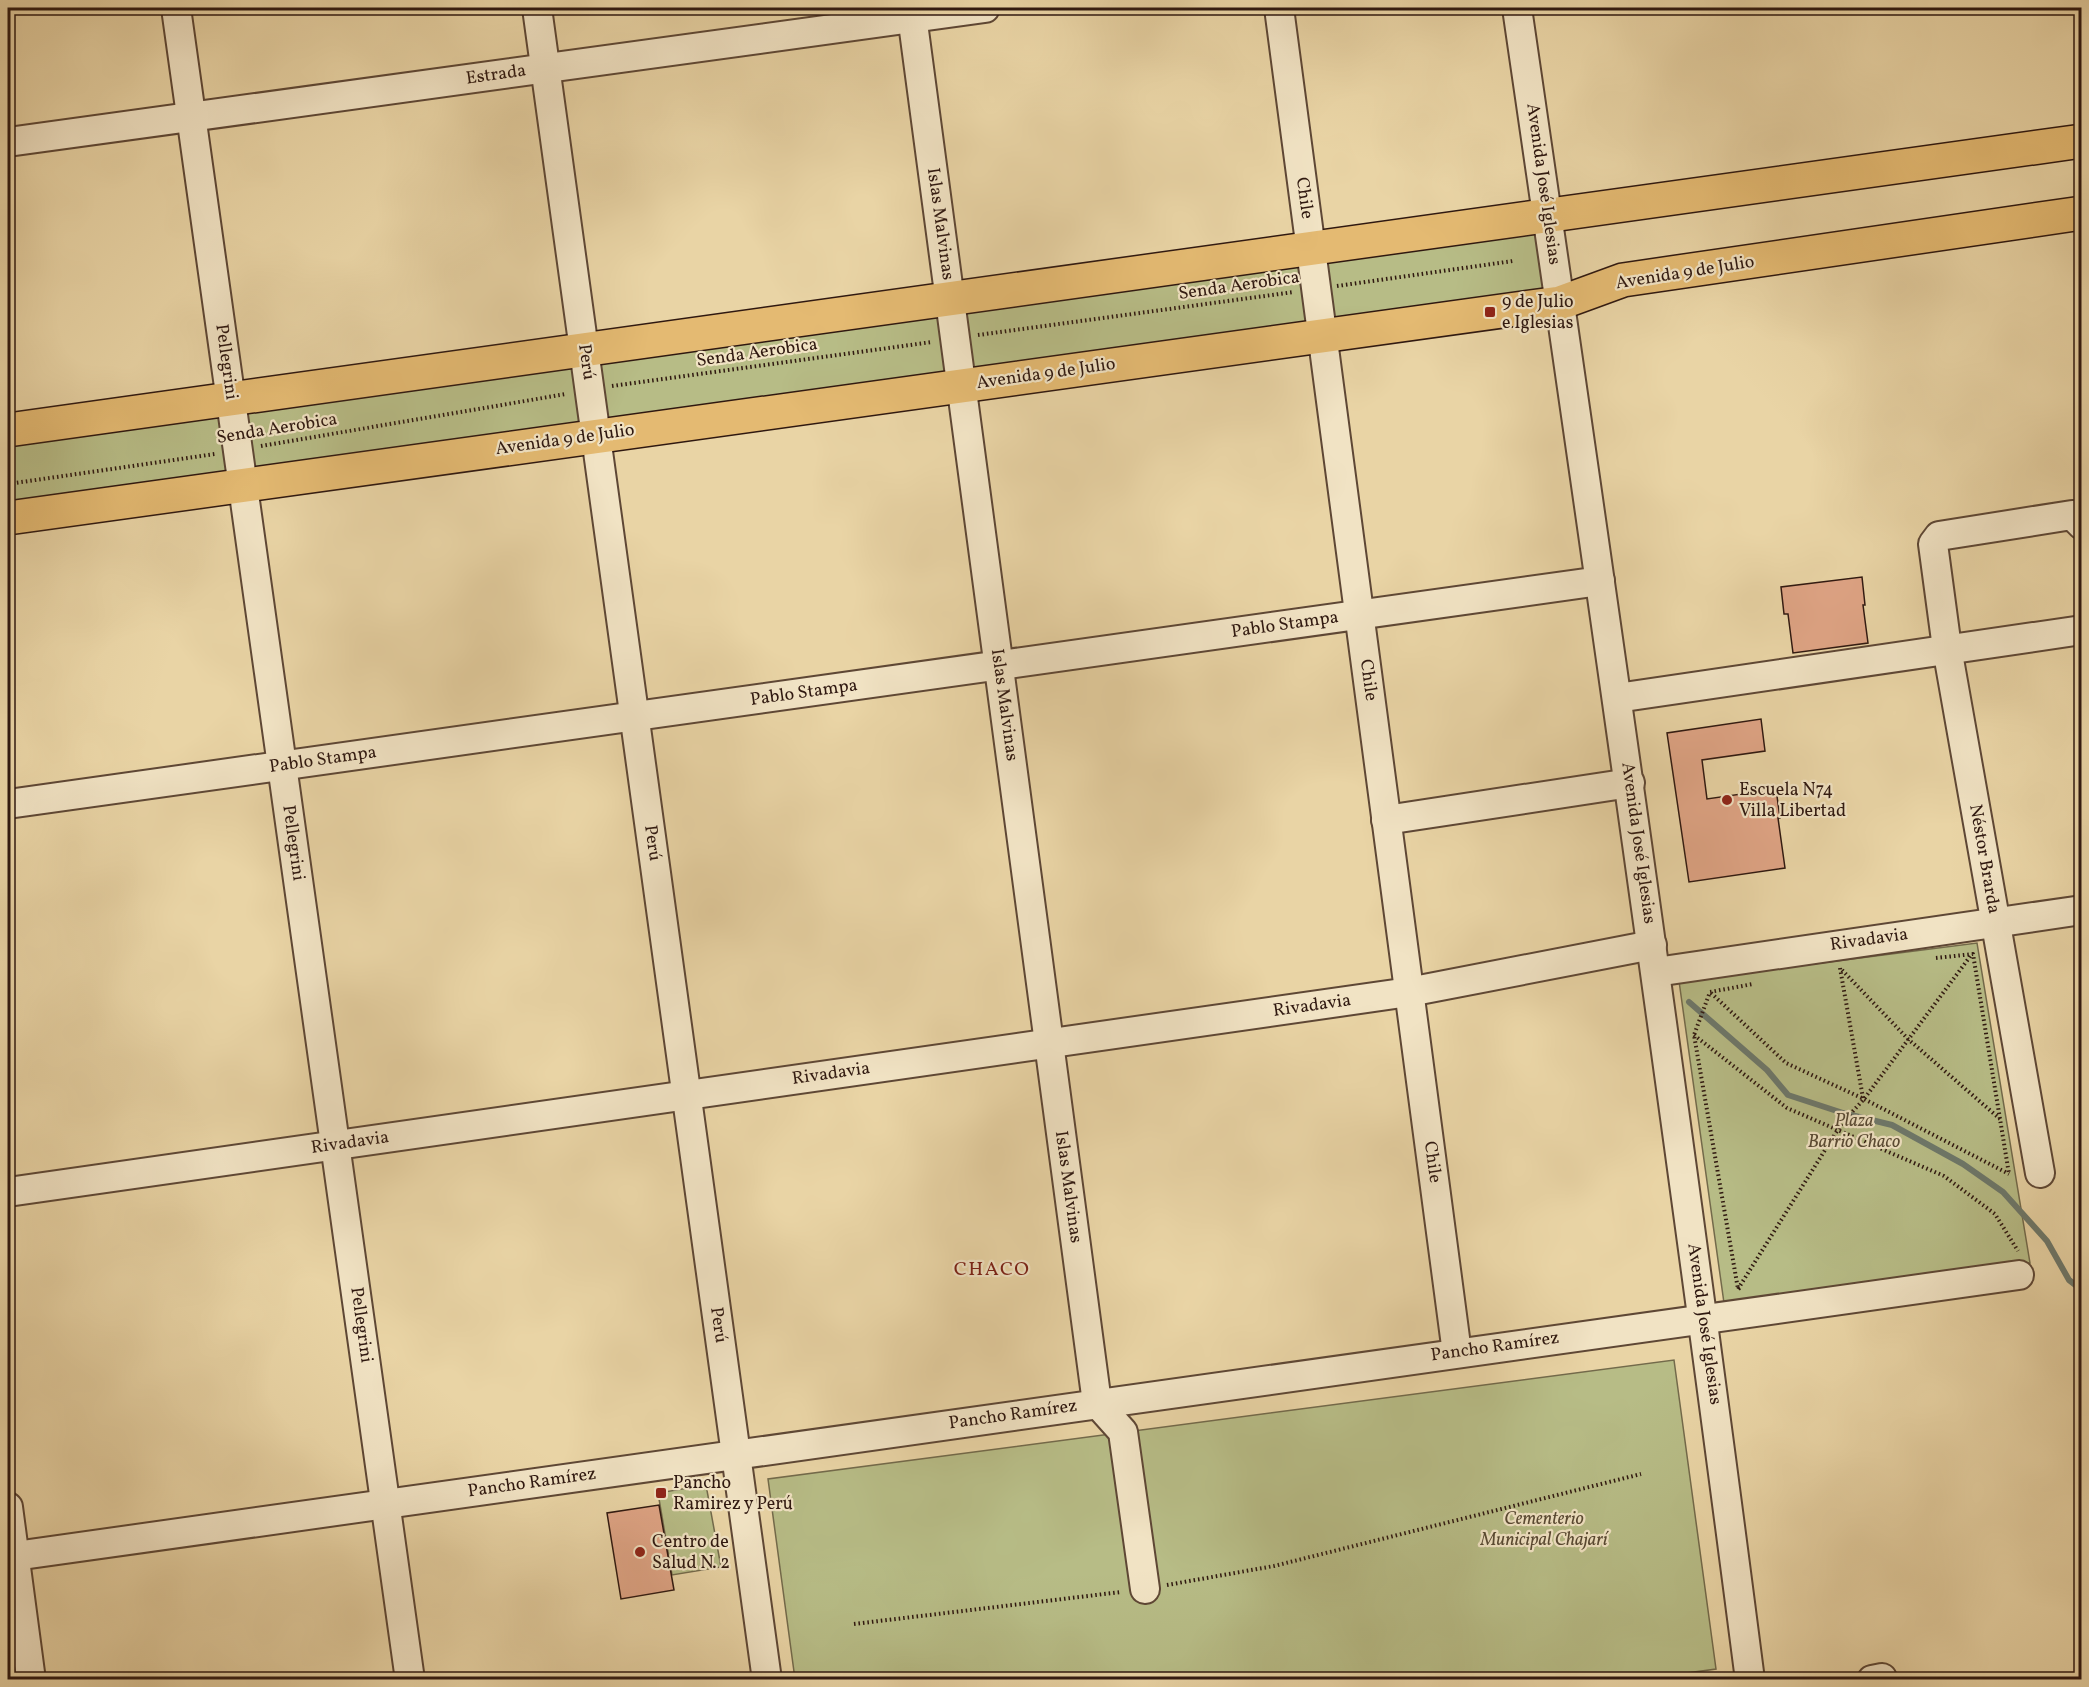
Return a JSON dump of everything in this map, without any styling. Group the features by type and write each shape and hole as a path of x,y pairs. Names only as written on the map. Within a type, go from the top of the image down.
{"main road":[{"path":"8,430 2082,141"},
{"name":"Avenida 9 de Julio","path":"8,518 1560,303 1623,280 2082,213"}],"street":[{"name":"Pellegrini","path":"176,8 410,1680"},
{"name":"Perú","path":"537,8 767,1680"},
{"name":"Estrada","path":"8,142 545,68 911,13 985,8"},
{"name":"Chile","path":"1279,8 1457,1353"},
{"name":"Avenida José Iglesias","path":"1517,8 1630,783 1704,1319 1750,1680"},
{"name":"Islas Malvinas","path":"911,13 1097,1403"},
{"name":"Néstor Brarda","path":"2040,1173 1947,648 1933,544 1939,536 2072,516 2082,525"},
{"name":"Pablo Stampa","path":"8,804 1600,581"},
{"path":"1617,698 2082,630"},
{"path":"1386,820 1630,783"},
{"name":"Rivadavia","path":"8,1192 1654,958 2082,910"},
{"name":"Pancho Ramírez","path":"11,1556 1704,1319 2013,1264"},
{"path":"1097,1403 1123,1432 1145,1589"},
{"path":"8,1507 11,1556 31,1680"}],"path":[{"name":"Senda Aerobica","path":"8,484 237,450 589,390 1513,261"},
{"path":"1929,959 1973,954"},
{"path":"1738,1289 1842,1123 1864,1099 1973,954"},
{"path":"1710,992 1786,1063 1864,1099 2009,1174 1973,954"},
{"path":"1829,970 1851,967"},
{"path":"1840,968 1908,1039 2000,1119"},
{"path":"1840,968 1864,1099"},
{"path":"1710,992 1764,982"},
{"path":"1710,992 1694,1035 1738,1289"},
{"path":"1694,1035 1787,1108 1944,1176 1995,1214 2018,1252 2013,1264"},
{"path":"1738,1289 1749,1287"},
{"path":"854,1624 1145,1589 1274,1566 1641,1474"}],"green space":[{"path":"1536,226 1547,296 1331,324 1323,256"},
{"path":"1301,259 1309,326 970,375 958,307"},
{"path":"941,310 951,378 605,426 593,357"},
{"path":"576,360 586,428 249,476 239,406"},
{"path":"225,407 235,478 8,509 8,436"},
{"name":"Plaza Barrio Chaco","path":"1977,943 2030,1263 1724,1303 1679,981"},
{"name":"Cementerio Municipal Chajarí","path":"1674,1360 1716,1669 1635,1680 795,1679 768,1479"},
{"path":"706,1485 721,1567 672,1575 658,1493"}],"building":[{"path":"1862,577 1868,643 1793,653 1788,614 1784,614 1781,587"},
{"name":"Escuela N74 Villa Libertad","path":"1761,719 1765,751 1702,760 1707,799 1776,789 1785,868 1689,882 1667,733"},
{"name":"Centro de Salud N. 2","path":"659,1505 674,1590 621,1599 607,1513"}],"waterway":[{"path":"1689,1002 1767,1070 1788,1095 1843,1113 1892,1125 1963,1164 2003,1192 2047,1241 2069,1280 2082,1290"}],"place":[{"name":"9 de Julio e Iglesias","path":"1490,312"},
{"name":"Escuela N74 Villa Libertad","path":"1727,800"},
{"name":"Pancho Ramirez y Perú","path":"661,1493"},
{"name":"Centro de Salud N. 2","path":"640,1552"}],"district":[{"name":"CHACO","path":"992,1270"}]}
